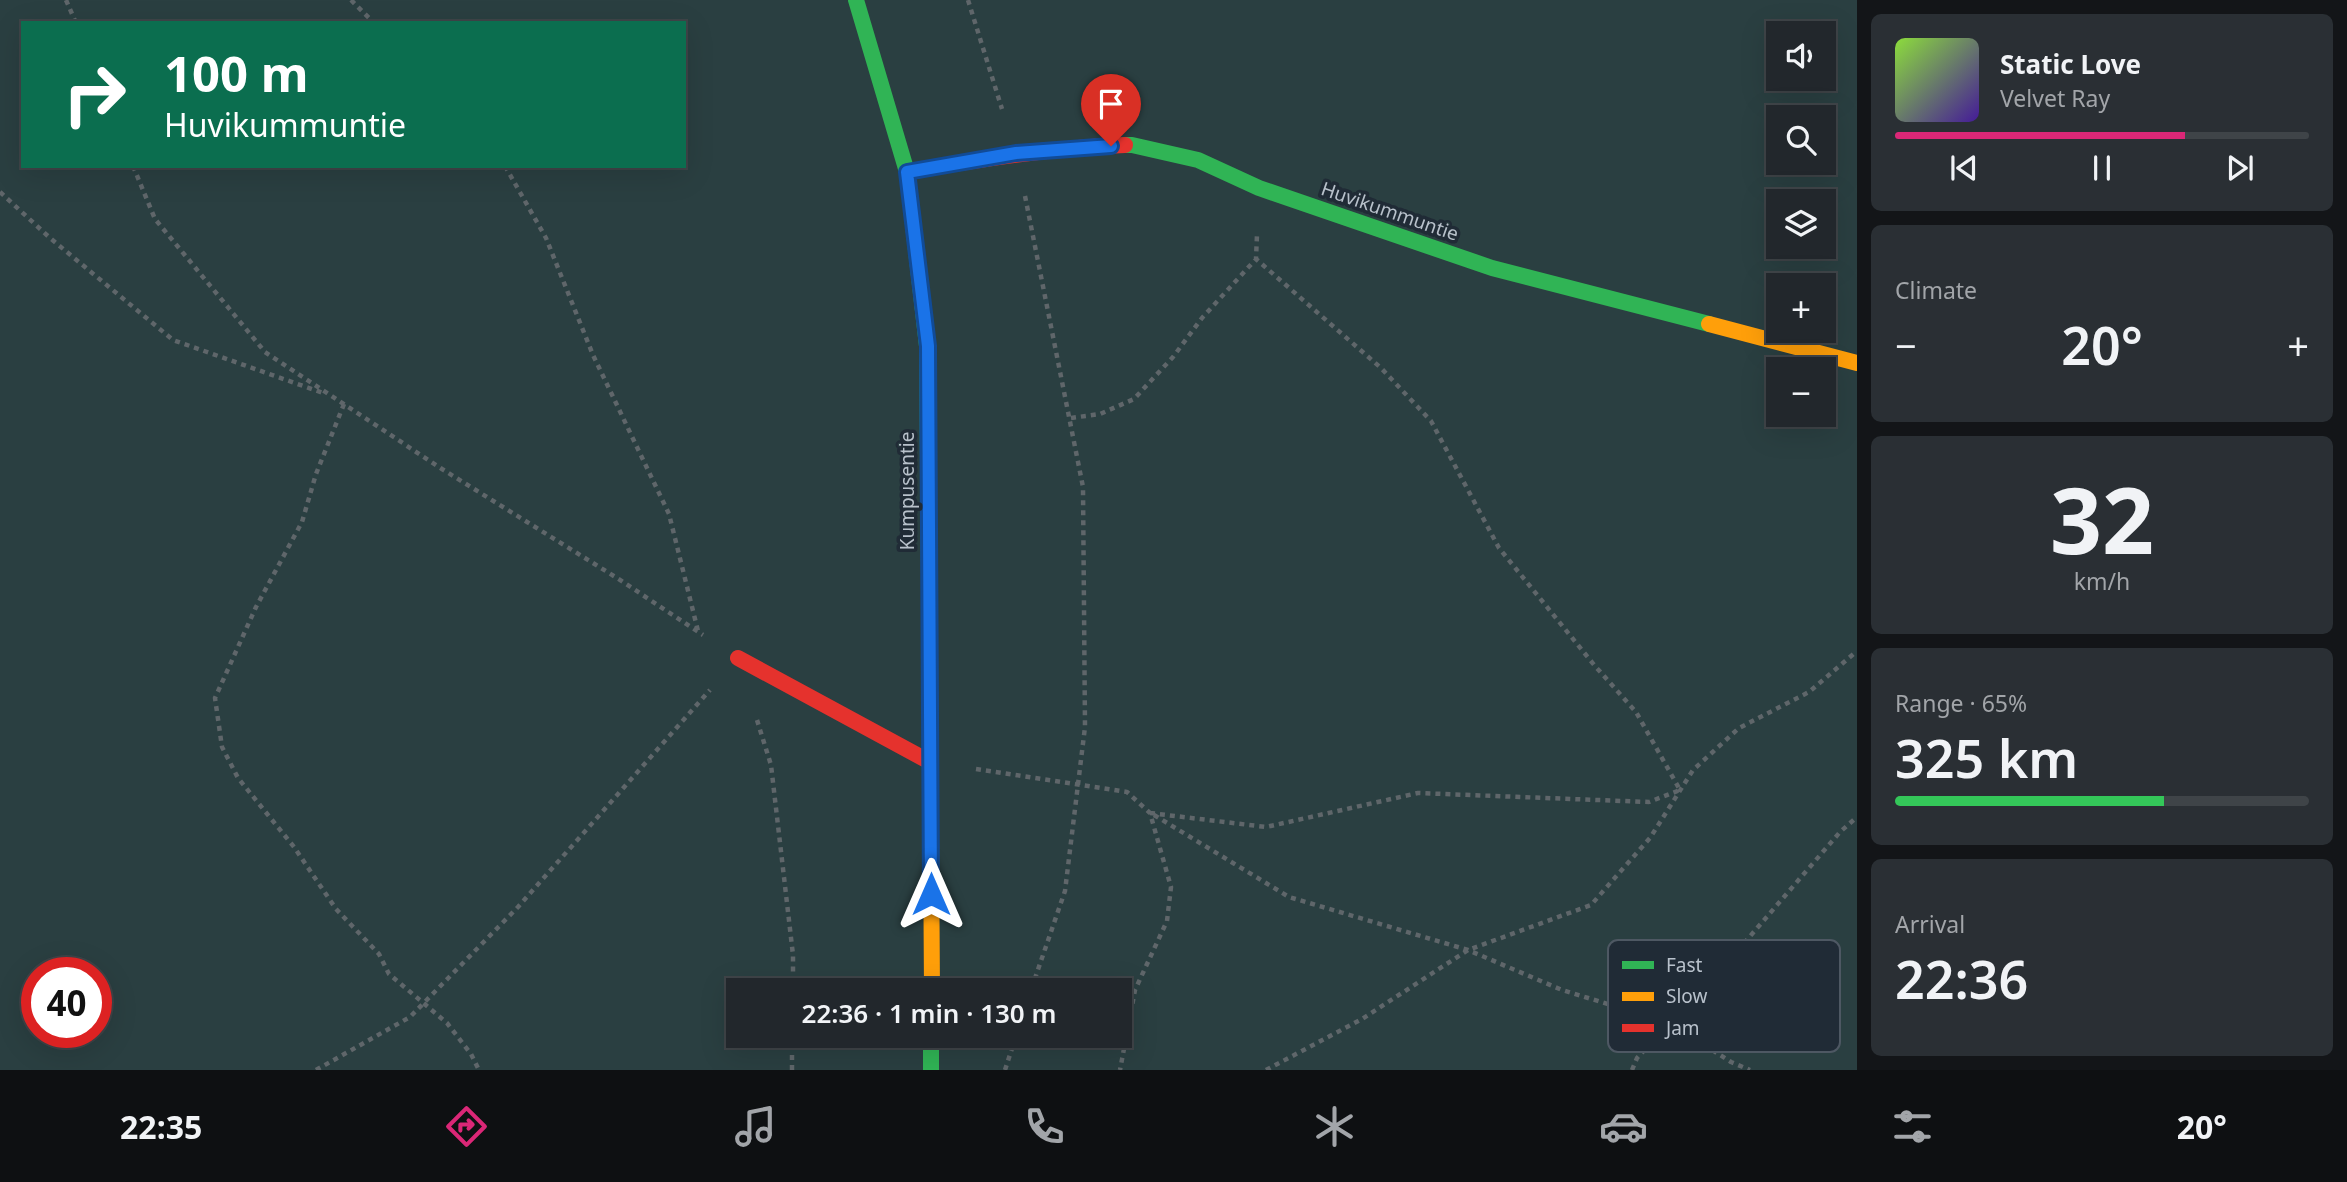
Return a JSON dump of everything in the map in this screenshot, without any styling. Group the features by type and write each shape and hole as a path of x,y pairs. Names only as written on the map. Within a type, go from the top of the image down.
{"street":[{"name":"Kumpusentie","path":"856,0 907,172 928,346 932,978"},
{"name":"Huvikummuntie","path":"907,172 1016,153 1132,145 1198,160 1259,188 1492,268 1857,363"},
{"path":"738,657 930,762"},
{"path":"931,1070 932,1048"}],"path":[{"path":"66,0 75,21"},
{"path":"351,0 372,21"},
{"path":"968,0 1016,153 1083,487 1085,727 1065,891 1035,978"},
{"path":"134,168 155,219 265,352 442,470 617,578 738,657 518,908 410,1017 316,1070"},
{"path":"506,168 545,238 593,355 669,514 698,631"},
{"path":"0,192 50,238 173,340 330,396"},
{"path":"1071,418 1100,414 1134,399 1256,259 1381,368 1431,421 1499,548 1636,712 1680,790"},
{"path":"344,404 316,474 302,522 256,607 215,698 222,747 239,778 294,847 336,909 379,954 389,974 447,1023 480,1070"},
{"path":"1266,1070 1362,1019 1468,950 1591,905 1650,838 1693,770 1739,728 1809,692 1857,651"},
{"path":"756,717 771,765 793,955 793,978"},
{"path":"930,762 1127,792 1150,813 1289,897 1468,950 1562,990 1608,1004"},
{"path":"1150,813 1266,827 1418,793 1649,803 1680,790"},
{"path":"1120,1070 1135,990 1167,921 1170,899 1171,887 1150,813"},
{"path":"1747,940 1840,832 1857,817"},
{"path":"792,1048 792,1070"},
{"path":"1005,1070 1012,1048"},
{"path":"1632,1070 1643,1052"},
{"path":"1715,1052 1750,1070"}],"green space":[{"path":"0,0 1857,0 1857,1070 0,1070"}],"traffic: fast":[{"path":"856,0 907,172 927,346 930,689"},
{"path":"1125,145 1198,160 1259,188 1492,268 1709,324"},
{"path":"931,1048 931,1070"}],"traffic: slow":[{"path":"1709,324 1857,363"},
{"path":"930,689 932,978"}],"traffic: jam":[{"path":"907,172 1016,155 1125,145"},
{"path":"738,658 930,762"}],"route":[{"path":"931,894 928,346 907,172 1016,153 1111,146"}]}
